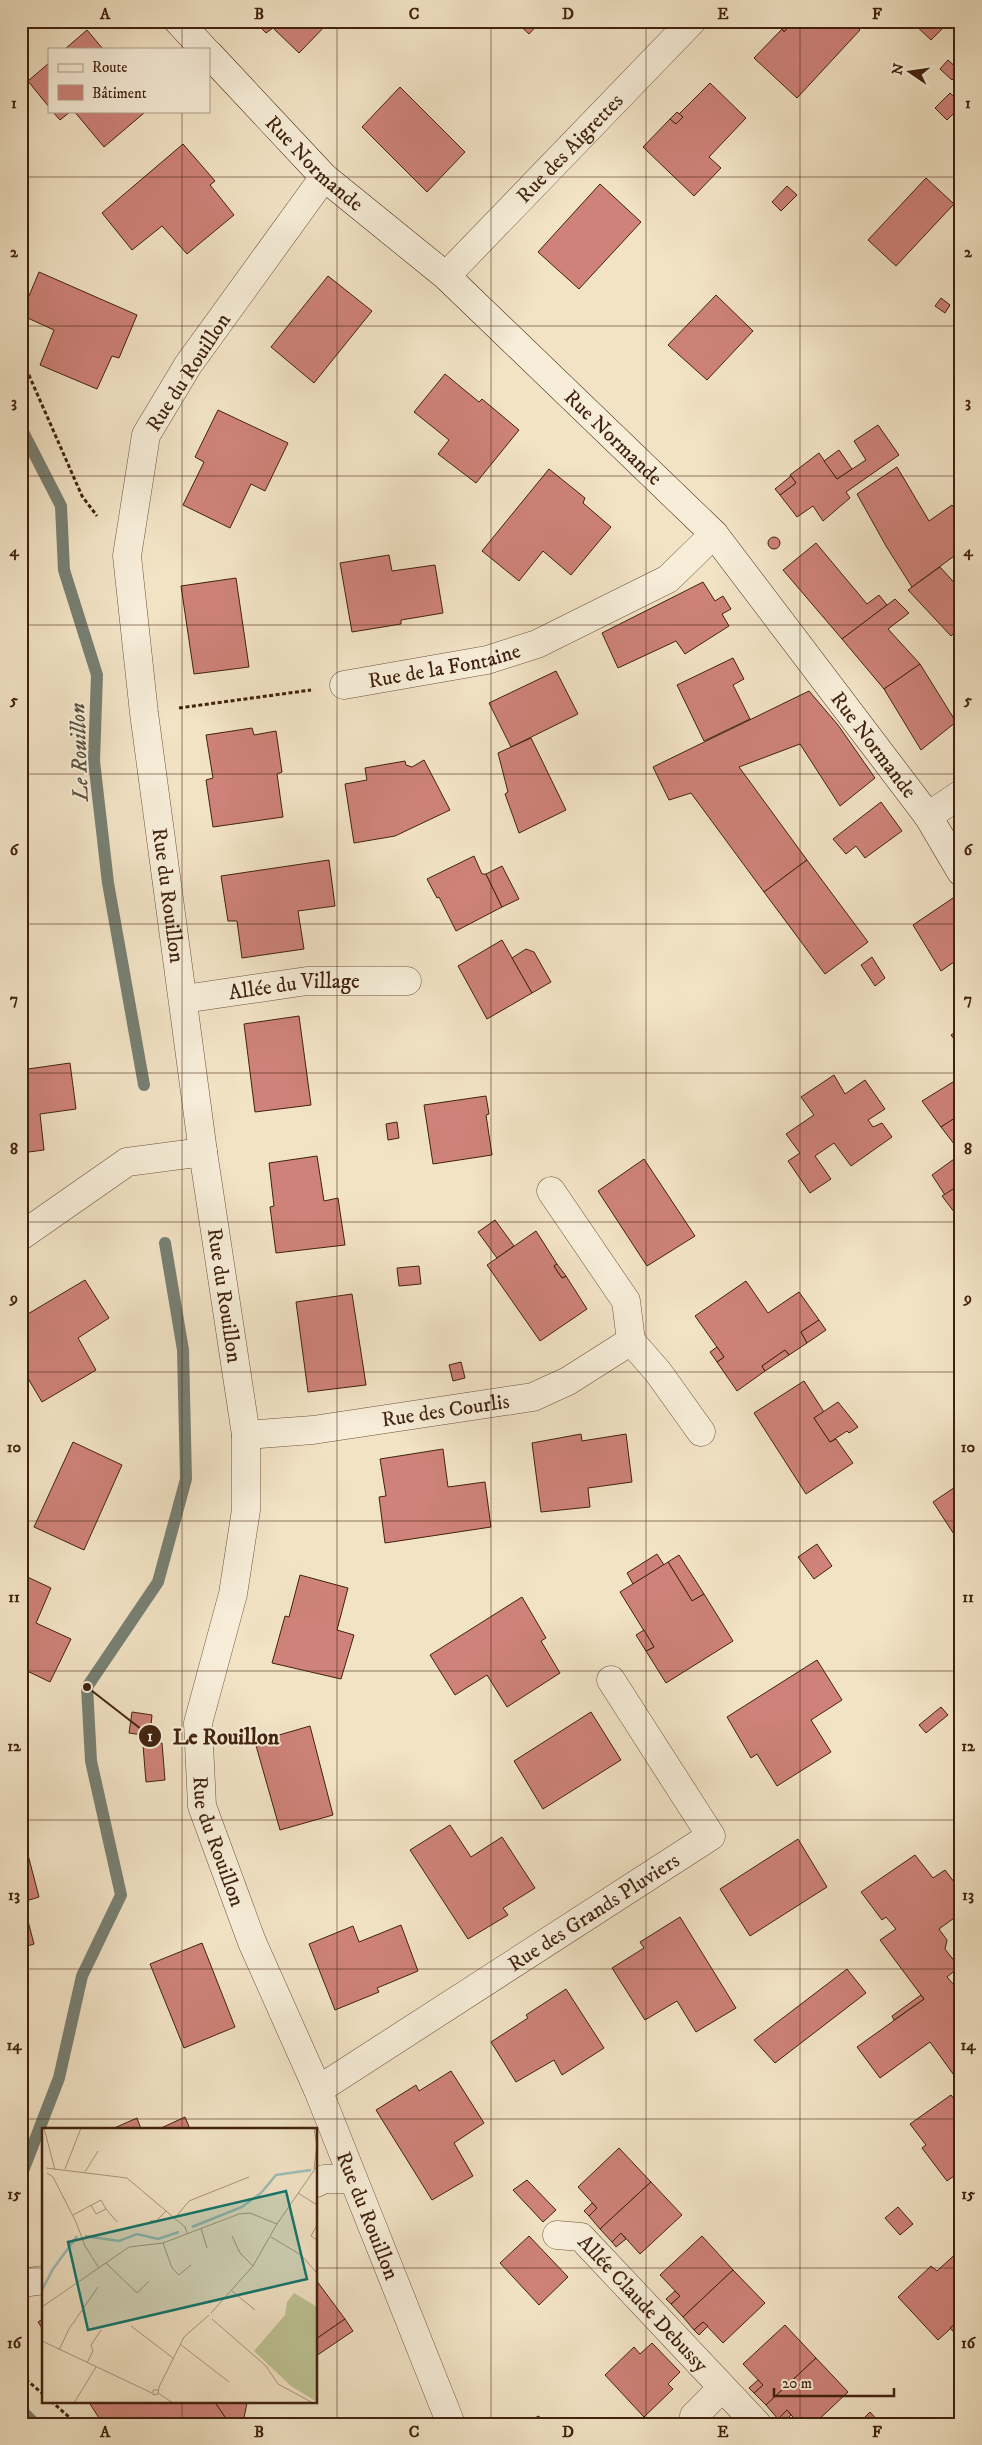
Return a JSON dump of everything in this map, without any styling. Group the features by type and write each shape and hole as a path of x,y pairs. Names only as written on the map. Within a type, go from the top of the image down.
{"street":[{"path":"178,21 203,48"},
{"name":"Rue des Aigrettes","path":"446,276 692,21"},
{"name":"Rue Normande","path":"210,55 324,177 446,276 714,534 928,816 961,872"},
{"name":"Rue du Rouillon","path":"324,177 188,365 146,435 127,556 144,713 184,999 203,1152 246,1435 246,1510 233,1594 198,1723 202,1806 252,1942 318,2090 451,2424"},
{"name":"Rue de la Fontaine","path":"344,686 487,660 537,644 668,579 714,534"},
{"path":"928,816 961,794"},
{"name":"Allée du Village","path":"184,999 307,981 407,981"},
{"path":"21,1236 127,1162 203,1152"},
{"path":"551,1191 626,1301 630,1341 658,1372 701,1432"},
{"name":"Rue des Courlis","path":"246,1435 313,1430 533,1397 568,1381 630,1341"},
{"name":"Rue des Grands Pluviers","path":"318,2090 711,1836 611,1680"},
{"path":"318,2181 324,2179 353,2179"},
{"name":"Allée Claude Debussy","path":"557,2235 581,2237 758,2424"},
{"path":"21,2283 42,2280"},
{"name":"Allée Claude Debussy","path":"694,2416 722,2388"}],"path":[{"path":"21,357 82,496 127,556"},
{"name":"Rue de la Fontaine","path":"144,713 344,686"},
{"path":"21,2374 42,2393"},
{"path":"52,2402 77,2424"}],"building":[{"path":"254,21 330,21 299,53 273,28 266,33"},
{"path":"515,21 541,21 529,34"},
{"path":"790,21 794,21 784,32 782,29"},
{"path":"794,21 851,21 860,30 797,98 754,58 782,29 784,32"},
{"path":"911,21 950,21 931,40"},
{"path":"87,30 102,48 66,48"},
{"path":"948,60 960,71 952,80 940,69"},
{"path":"48,64 48,106 28,81"},
{"path":"710,83 746,118 709,157 721,168 694,196 643,147 670,119 676,124 683,117 679,114"},
{"path":"400,87 465,152 427,192 362,127"},
{"path":"950,93 961,103 961,106 947,120 935,108"},
{"path":"53,112 70,112 60,120"},
{"path":"75,112 144,113 104,147"},
{"path":"677,112 683,117 676,124 670,119"},
{"path":"183,144 215,181 210,185 234,215 187,254 162,226 132,250 102,213"},
{"path":"926,178 954,204 896,266 868,240"},
{"path":"600,184 641,222 579,289 538,252"},
{"path":"787,186 797,195 781,211 772,202"},
{"path":"39,272 137,315 119,358 112,356 97,389 40,365 54,330 21,315"},
{"path":"328,276 372,311 314,383 271,347"},
{"path":"716,295 753,331 707,380 668,345"},
{"path":"941,298 950,305 945,313 935,306"},
{"path":"445,374 479,402 482,399 519,430 476,483 438,454 449,440 414,412"},
{"path":"218,410 288,443 265,491 251,484 230,528 183,505 204,462 195,457"},
{"path":"878,425 899,455 846,492 850,498 823,521 813,506 797,517 780,495 796,483 790,475 819,453 837,479 866,460 854,441"},
{"path":"839,450 852,469 837,479 824,461"},
{"path":"897,467 929,521 952,505 961,516 961,551 912,587 886,546 857,494"},
{"path":"549,469 585,498 583,503 611,527 571,575 543,551 519,581 482,551"},
{"path":"791,476 796,483 780,495 775,489"},
{"path":"772,537 776,537 780,543 776,549 772,549 768,545 768,541"},
{"path":"816,543 867,604 879,595 887,605 842,639 783,570"},
{"path":"389,555 392,571 435,565 443,613 401,620 401,624 352,632 340,563"},
{"path":"940,567 961,590 961,634 957,630 951,636 908,590"},
{"path":"236,578 249,667 194,674 181,586"},
{"path":"703,582 715,601 723,596 731,609 722,614 729,626 685,654 676,641 618,668 602,633"},
{"path":"895,599 909,613 888,629 920,664 884,689 842,639"},
{"path":"733,658 744,679 733,685 750,719 704,741 677,685"},
{"path":"920,664 956,722 921,750 884,689"},
{"path":"556,671 578,714 511,747 489,703"},
{"path":"809,691 838,725 875,778 840,806 800,744 739,767 807,860 764,892 691,793 669,800 653,767"},
{"path":"252,728 254,735 276,731 282,772 277,774 283,817 213,827 206,780 213,778 206,735"},
{"path":"531,738 566,810 519,833 505,794 508,792 498,753"},
{"path":"424,760 450,810 395,836 354,843 345,784 367,780 365,768 405,761 406,765 412,767"},
{"path":"881,802 902,831 865,858 856,846 846,854 833,839"},
{"path":"474,856 482,874 486,874 502,907 456,931 439,897 437,898 427,879"},
{"path":"329,860 335,906 298,911 304,949 242,958 237,921 228,921 221,876"},
{"path":"807,860 868,942 825,974 764,892"},
{"path":"502,866 519,899 502,907 486,874"},
{"path":"953,898 961,910 961,957 941,971 913,925"},
{"path":"502,940 532,993 487,1019 458,966"},
{"path":"526,949 534,952 551,982 532,993 512,958"},
{"path":"872,957 885,978 875,986 861,965"},
{"path":"299,1016 311,1105 255,1112 244,1024"},
{"path":"961,1028 961,1044 959,1046 951,1035"},
{"path":"70,1063 76,1109 40,1114 44,1150 21,1153 21,1070"},
{"path":"834,1075 845,1094 865,1080 885,1109 868,1120 873,1127 882,1123 892,1137 851,1166 834,1143 815,1156 831,1179 810,1193 788,1161 800,1153 786,1134 814,1115 801,1097"},
{"path":"961,1077 961,1114 941,1127 922,1101"},
{"path":"486,1096 489,1114 486,1115 492,1155 433,1164 424,1105"},
{"path":"961,1114 961,1153 941,1127"},
{"path":"397,1122 399,1138 388,1140 386,1124"},
{"path":"961,1154 961,1184 945,1195 932,1175"},
{"path":"317,1156 324,1201 338,1198 345,1245 276,1253 270,1207 274,1206 269,1163"},
{"path":"644,1159 695,1236 647,1266 598,1191"},
{"path":"961,1184 961,1221 942,1196"},
{"path":"495,1220 514,1246 497,1258 478,1232"},
{"path":"536,1231 557,1264 554,1266 562,1278 566,1276 587,1309 540,1341 487,1265"},
{"path":"557,1264 566,1276 562,1278 554,1266"},
{"path":"419,1266 421,1284 399,1286 397,1268"},
{"path":"85,1280 109,1318 78,1338 96,1370 42,1402 23,1370 21,1371 21,1318"},
{"path":"746,1281 768,1313 799,1292 819,1320 801,1332 807,1343 789,1355 785,1350 762,1366 765,1371 737,1391 717,1362 724,1357 695,1316"},
{"path":"352,1294 366,1385 308,1392 296,1302"},
{"path":"819,1320 826,1330 807,1343 801,1332"},
{"path":"717,1347 724,1357 717,1362 710,1352"},
{"path":"785,1350 789,1355 765,1371 762,1366"},
{"path":"461,1362 465,1378 453,1381 449,1365"},
{"path":"804,1381 824,1412 814,1418 830,1442 836,1439 853,1463 806,1494 754,1413"},
{"path":"838,1402 858,1427 849,1433 847,1431 830,1442 814,1418"},
{"path":"581,1434 582,1441 626,1434 632,1482 588,1488 590,1507 541,1512 532,1443"},
{"path":"73,1442 122,1465 84,1550 34,1527"},
{"path":"443,1449 448,1487 485,1482 491,1527 385,1543 379,1497 386,1496 380,1459"},
{"path":"961,1483 961,1545 933,1502"},
{"path":"817,1544 832,1566 814,1579 798,1557"},
{"path":"657,1554 664,1565 633,1584 627,1573"},
{"path":"679,1555 704,1594 692,1601 668,1562"},
{"path":"668,1562 692,1601 704,1594 733,1641 666,1683 646,1651 654,1647 620,1592"},
{"path":"21,1574 51,1588 36,1623 71,1639 50,1682 21,1668"},
{"path":"300,1575 348,1588 337,1630 354,1635 341,1679 272,1663 285,1616 289,1617"},
{"path":"522,1597 546,1638 541,1641 560,1673 507,1707 487,1675 455,1695 430,1655"},
{"path":"644,1630 654,1647 646,1651 636,1635"},
{"path":"817,1660 842,1700 811,1720 831,1752 777,1786 757,1754 751,1758 727,1717"},
{"path":"941,1707 948,1715 926,1733 919,1725"},
{"path":"132,1712 152,1715 150,1736 129,1733"},
{"path":"591,1712 621,1760 543,1809 514,1761"},
{"path":"310,1726 333,1815 280,1830 255,1742"},
{"path":"162,1743 165,1780 146,1782 143,1745"},
{"path":"450,1825 471,1857 502,1837 535,1888 503,1908 508,1915 468,1939 410,1850"},
{"path":"798,1839 827,1887 750,1936 720,1889"},
{"path":"27,1851 39,1897 23,1902 34,1944 21,1948 21,1852"},
{"path":"915,1855 933,1878 945,1870 961,1891 961,1913 939,1929 947,1940 945,1949 959,1967 947,1977 961,1993 961,2085 930,2042 880,2078 857,2047 924,1999 880,1940 896,1929 886,1917 882,1920 861,1892"},
{"path":"680,1917 736,2008 696,2032 677,2001 645,2020 612,1968 644,1948 640,1942"},
{"path":"401,1925 418,1971 377,1988 379,1992 335,2010 309,1944 353,1926 359,1942"},
{"path":"202,1943 235,2027 184,2048 150,1964"},
{"path":"847,1969 866,1993 775,2063 754,2040"},
{"path":"566,1989 604,2048 562,2075 554,2060 516,2082 491,2042 528,2018 526,2015"},
{"path":"921,1995 924,1999 894,2020 892,2016"},
{"path":"451,2071 484,2123 454,2143 473,2176 432,2200 376,2110 416,2085 419,2091"},
{"path":"951,2095 959,2106 961,2105 961,2185 954,2176 947,2181 922,2148 926,2145 910,2124"},
{"path":"185,2117 190,2128 161,2128"},
{"path":"137,2118 141,2128 114,2128"},
{"path":"619,2148 651,2182 600,2229 589,2216 597,2208 578,2187"},
{"path":"527,2180 556,2210 543,2222 513,2190"},
{"path":"651,2182 682,2215 640,2254 621,2233 612,2242 600,2229"},
{"path":"592,2203 597,2208 589,2216 584,2211"},
{"path":"898,2207 913,2224 900,2235 885,2218"},
{"path":"621,2233 626,2239 616,2247 612,2242"},
{"path":"529,2236 568,2277 539,2305 500,2263"},
{"path":"702,2236 733,2270 683,2317 671,2304 680,2296 660,2275"},
{"path":"961,2249 961,2290 956,2294 961,2299 961,2319 938,2340 898,2297 931,2266 937,2271"},
{"path":"733,2270 765,2303 723,2343 703,2322 694,2330 683,2317"},
{"path":"318,2283 345,2319 318,2338"},
{"path":"675,2291 680,2296 671,2304 666,2299"},
{"path":"42,2319 42,2328 38,2322"},
{"path":"345,2319 353,2331 318,2355 318,2338"},
{"path":"961,2319 961,2340 950,2328"},
{"path":"703,2322 708,2326 699,2335 694,2330"},
{"path":"785,2325 816,2358 766,2405 754,2393 763,2385 743,2364"},
{"path":"652,2343 680,2372 668,2384 673,2389 644,2417 605,2375 634,2347 640,2354"},
{"path":"816,2358 848,2392 814,2424 799,2424 787,2410 778,2419 766,2405"},
{"path":"758,2380 763,2385 754,2393 749,2388"},
{"path":"89,2402 215,2402 230,2424 103,2424"},
{"path":"215,2402 248,2402 244,2418 248,2424 230,2424"},
{"path":"787,2410 791,2415 783,2423 778,2419"},
{"path":"870,2412 881,2424 858,2424"},
{"path":"539,2416 542,2424 521,2424"}],"waterway":[{"name":"Le Rouillon","path":"21,428 61,506 64,570 97,675 94,761 108,883 144,1085"},
{"name":"Le Rouillon","path":"21,2176 59,2078 82,1976 121,1895 91,1761 87,1687 158,1582 186,1479 183,1350 165,1243"},
{"name":"Le Rouillon","path":"21,2410 35,2424"}],"place":[{"name":"Le Rouillon","path":"87,1687"}]}
